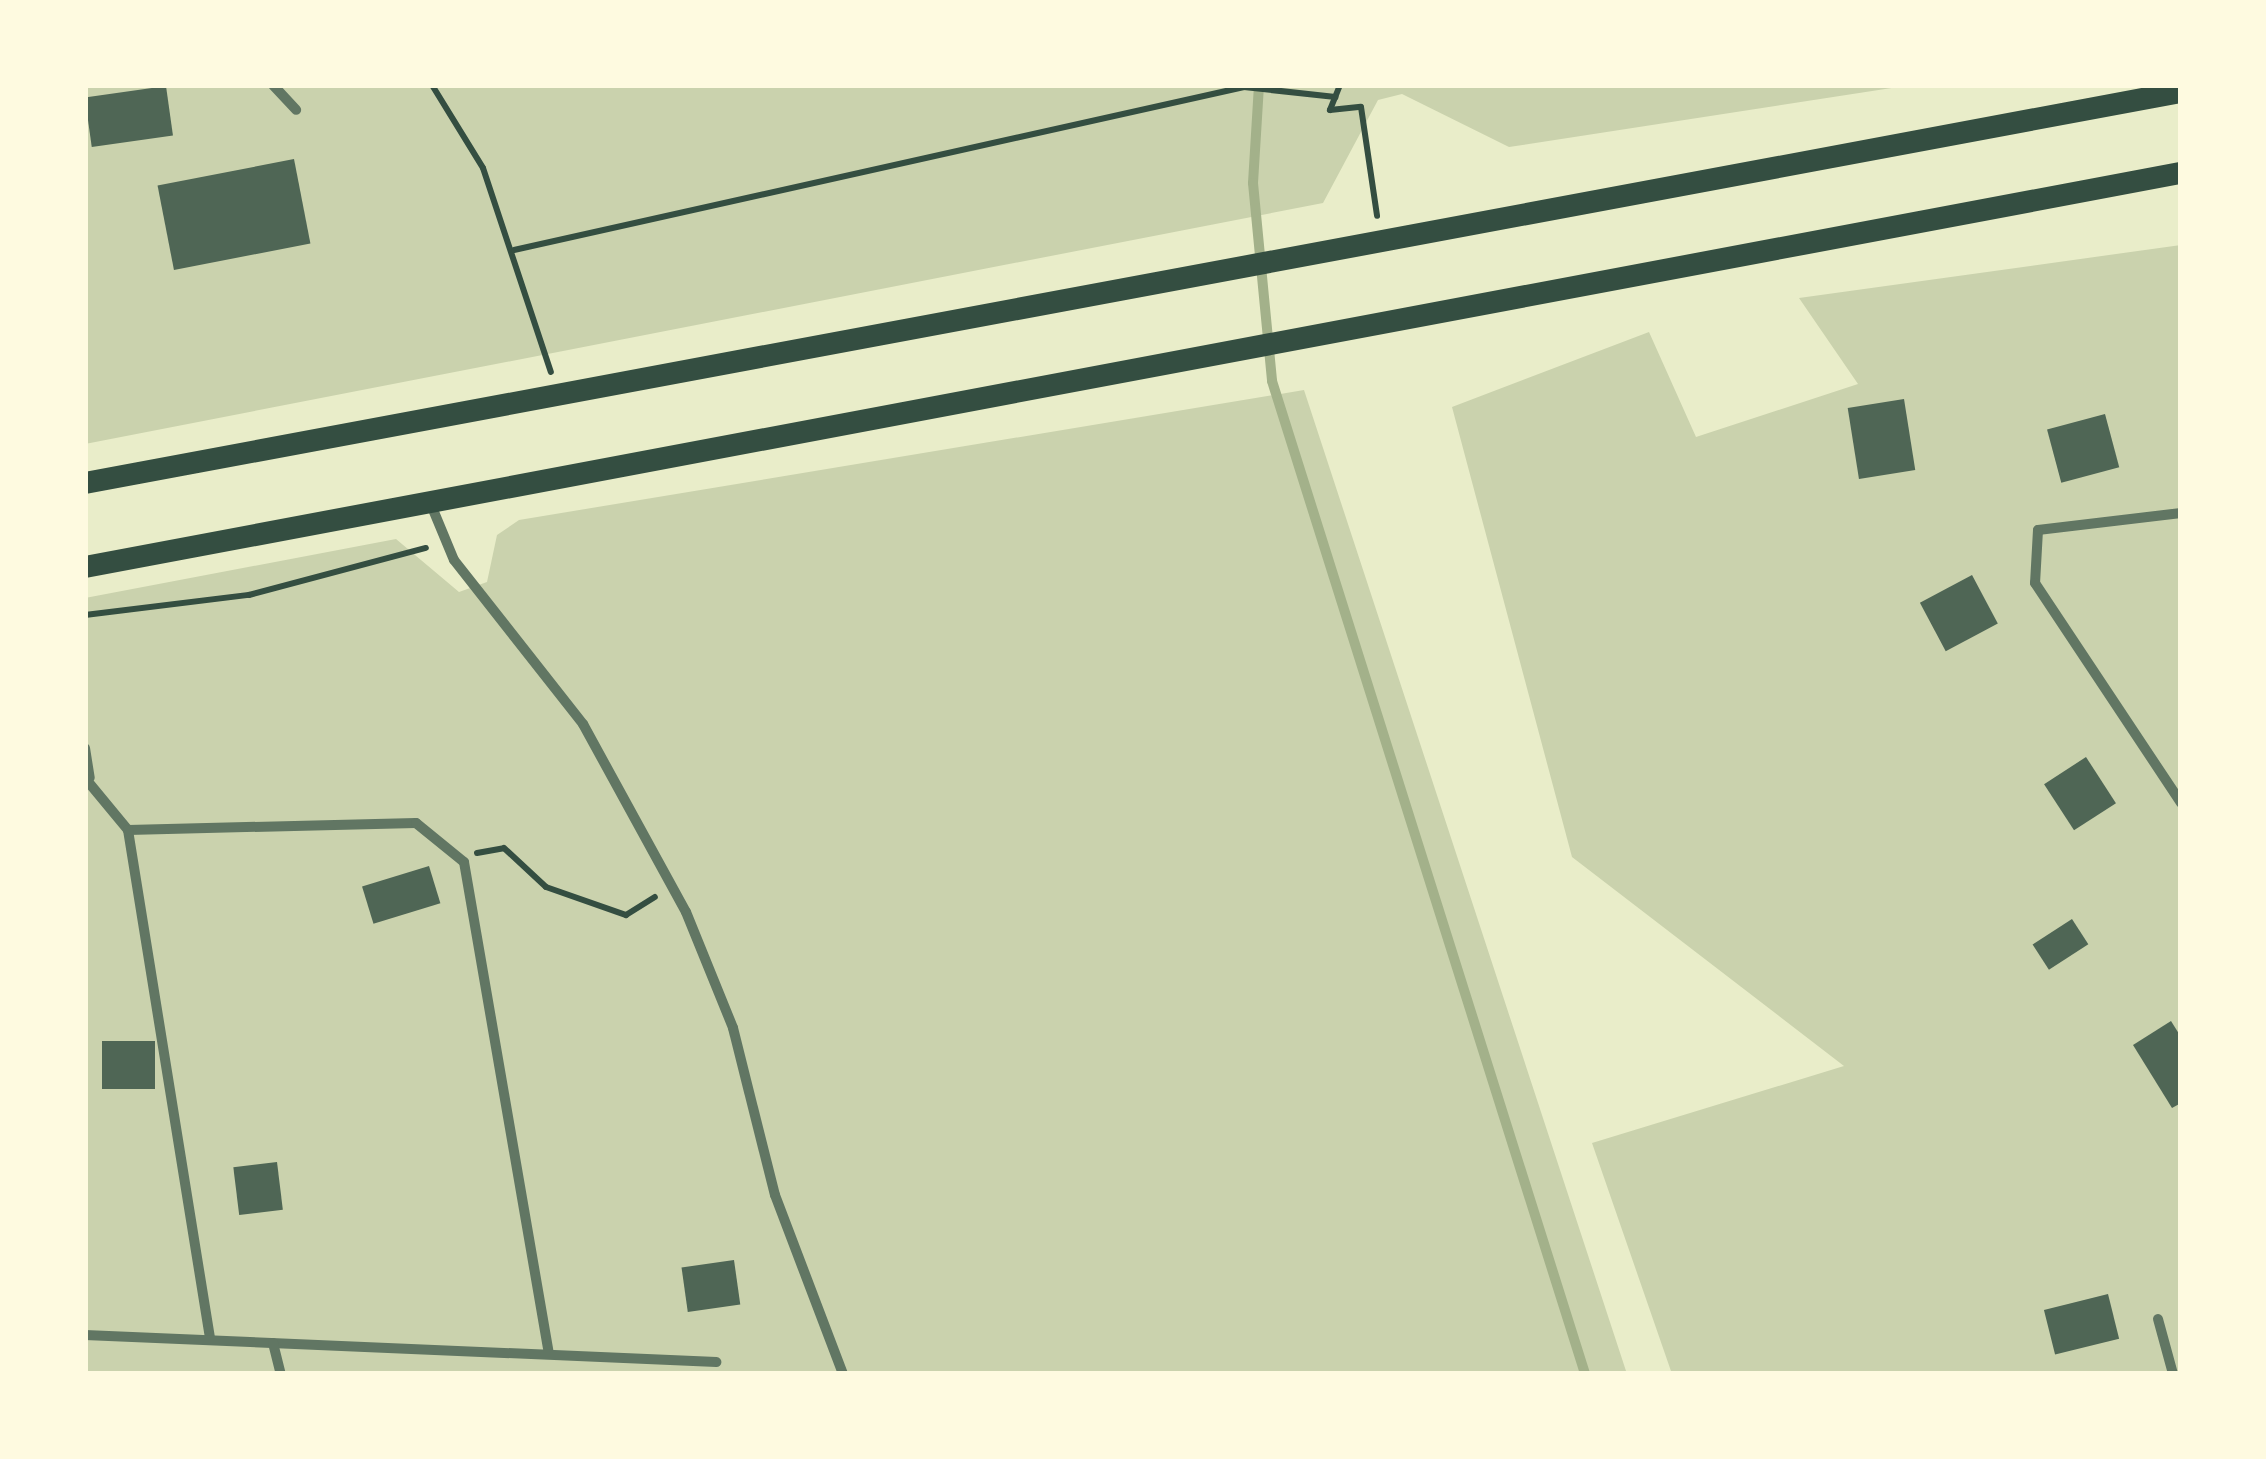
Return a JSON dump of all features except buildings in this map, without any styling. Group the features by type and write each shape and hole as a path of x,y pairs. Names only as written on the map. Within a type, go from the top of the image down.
{"main road":[{"path":"85,483 1108,293 1380,238 2181,92"},
{"path":"85,567 432,507 1416,316 2181,173"}],"street":[{"path":"273,85 296,110"},
{"path":"432,507 446,543 583,724 675,890 733,1028 775,1195 843,1374"},
{"path":"2181,513 2038,530 2035,583 2181,803"},
{"path":"85,748 88,778 128,830 210,1338"},
{"path":"128,830 341,820 416,823 464,862 548,1350"},
{"path":"2158,1318 2173,1374"},
{"path":"85,1335 548,1350 716,1362"},
{"path":"274,1343 281,1374"}],"path":[{"path":"432,85 483,168 514,250 553,377"},
{"path":"1340,85 1330,110 1361,106 1380,238"},
{"path":"514,250 1244,87 1335,97"},
{"path":"85,615 249,594 446,543"},
{"path":"464,862 504,848 546,887 626,916 675,890"}],"green space":[{"path":"85,85 1911,85 1509,147 1402,94 1378,100 1323,203 85,444"},
{"path":"2181,245 2181,1374 1672,1374 1592,1143 1844,1066 1572,857 1452,407 1649,332 1696,437 1858,384 1799,298"},
{"path":"1304,390 1627,1374 85,1374 85,598 396,539 459,592 487,582 497,535 519,520"}],"waterway":[{"path":"1259,85 1253,183 1272,381 1585,1374"}]}
